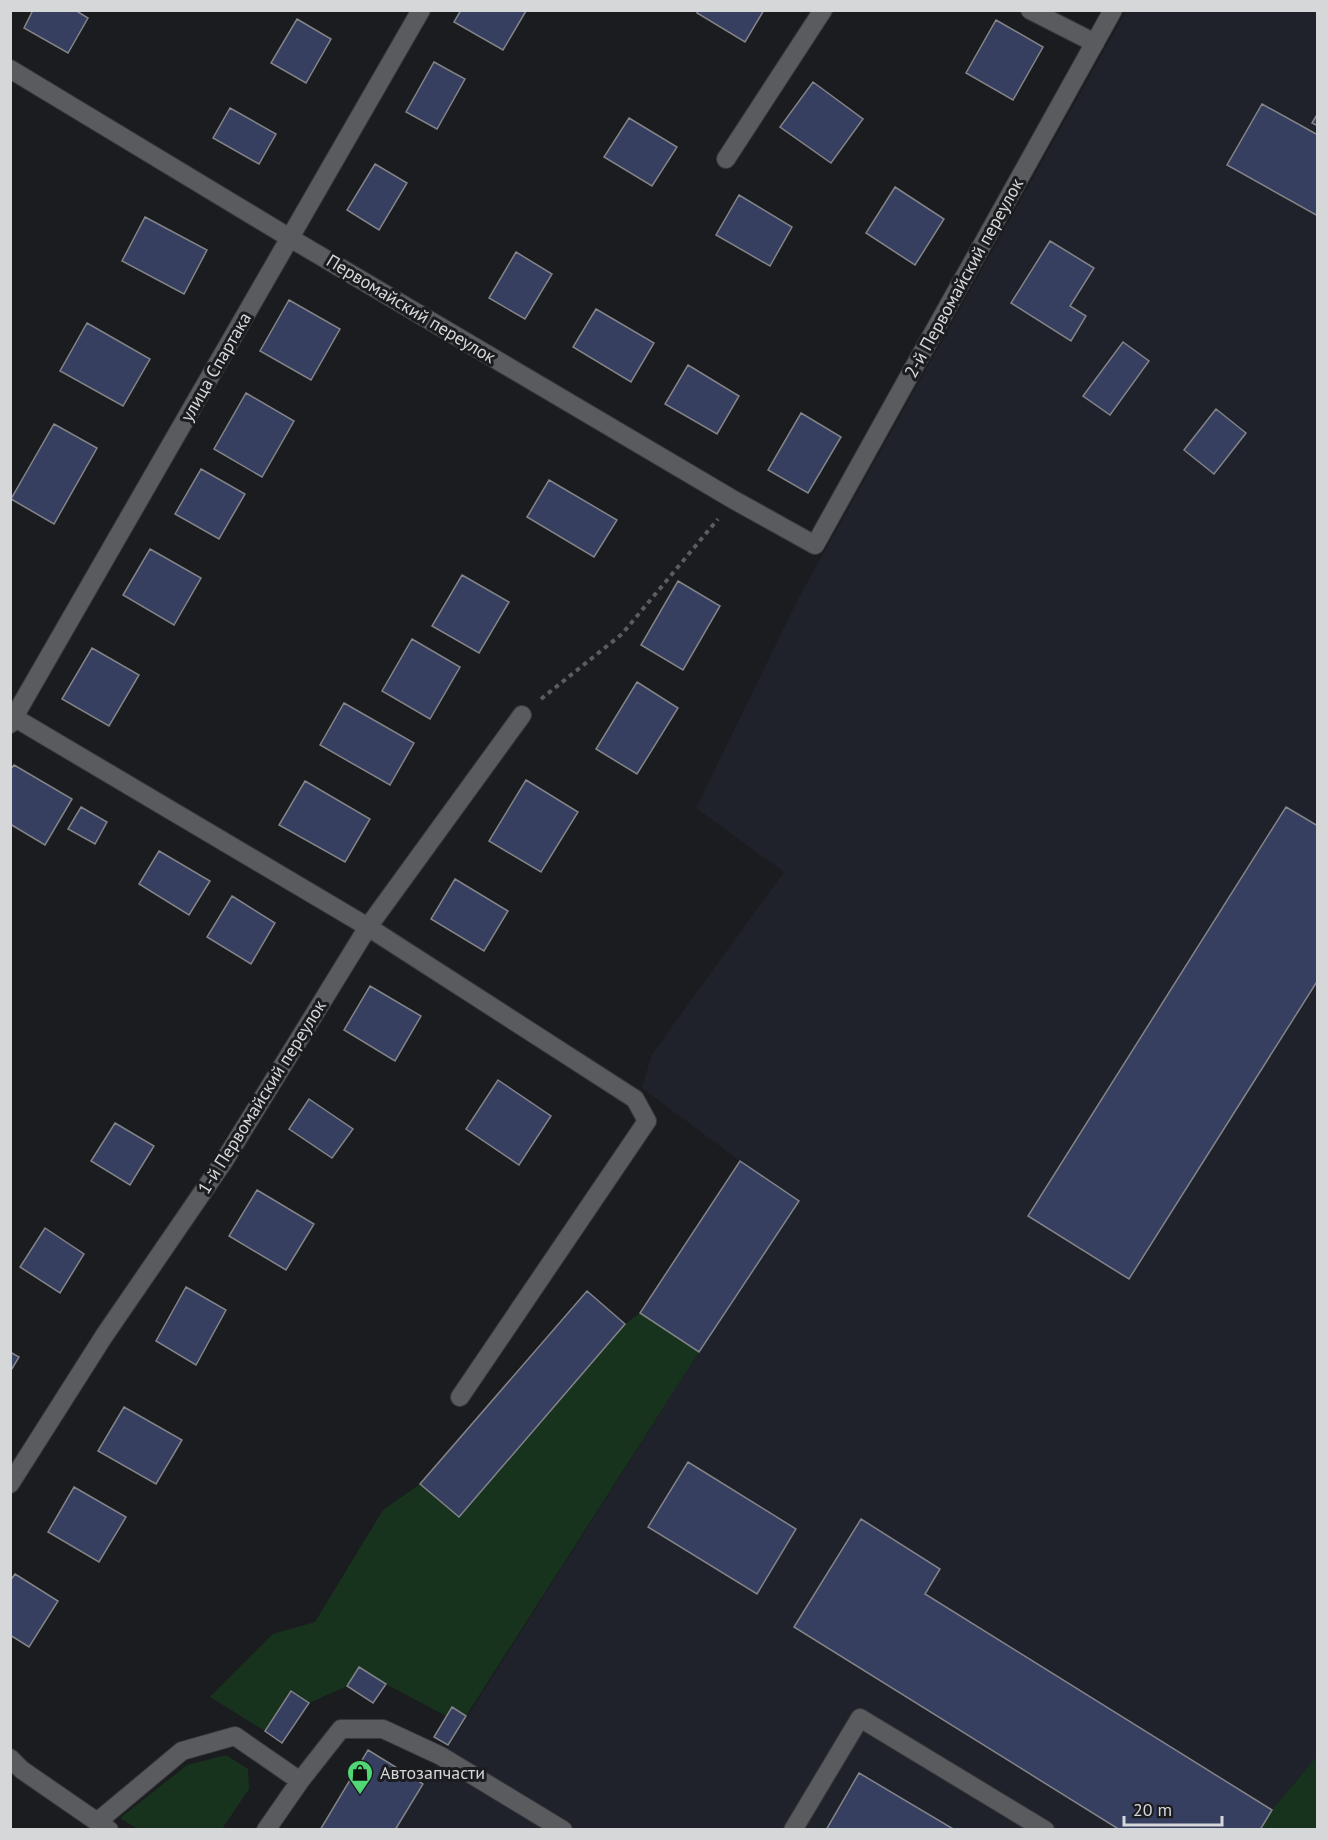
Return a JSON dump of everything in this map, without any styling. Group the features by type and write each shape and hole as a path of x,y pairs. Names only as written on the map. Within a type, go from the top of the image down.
{"street":[{"name":"улица Спартака","path":"12,719 421,10"},
{"path":"726,159 823,10"},
{"path":"1030,10 1095,43"},
{"name":"2-й Первомайский переулок","path":"815,545 1113,10"},
{"name":"Первомайский переулок","path":"10,69 290,238 734,500 815,545"},
{"name":"1-й Первомайский переулок","path":"10,1484 104,1336 224,1161 369,927 522,715"},
{"path":"12,719 369,927 635,1099 647,1121 460,1397"},
{"path":"793,1830 860,1718 1045,1830"},
{"path":"266,1830 300,1781 341,1729 383,1729 441,1755 563,1830"},
{"path":"10,1758 22,1770 103,1826 183,1751 235,1736 300,1781"}],"path":[{"path":"522,715 622,634 734,500"}],"shaded area":[{"path":"1126,11 1317,11 1317,1756 1272,1810 1260,1829 395,1830 699,1352 799,1201 740,1161 642,1088 652,1054 784,872 696,808 799,597"}],"green space":[{"path":"640,1313 699,1352 466,1716 453,1707 446,1716 359,1667 347,1686 309,1703 291,1692 265,1731 210,1697 273,1634 315,1622 383,1510 420,1484 459,1517 625,1324"},
{"path":"226,1755 248,1769 249,1789 222,1829 138,1829 120,1818 187,1765"},
{"path":"1317,1756 1317,1829 1260,1830 1272,1810"}],"building":[{"path":"33,10 75,10 88,18 68,53 24,28"},
{"path":"461,10 526,11 503,50 454,22"},
{"path":"698,10 764,10 745,42 697,13"},
{"path":"297,19 331,39 306,83 271,63"},
{"path":"996,20 1043,47 1013,100 966,73"},
{"path":"434,62 465,79 437,129 406,112"},
{"path":"813,82 863,119 831,163 780,127"},
{"path":"1262,104 1318,135 1318,216 1227,165"},
{"path":"230,108 276,134 259,164 213,138"},
{"path":"1318,113 1318,126 1312,123"},
{"path":"629,118 677,147 652,186 604,157"},
{"path":"375,164 407,183 379,230 347,210"},
{"path":"895,187 944,219 915,265 866,233"},
{"path":"739,195 792,227 770,266 716,235"},
{"path":"145,217 207,250 184,294 122,261"},
{"path":"1050,241 1094,268 1070,306 1086,316 1071,341 1011,303"},
{"path":"516,252 552,274 525,319 489,298"},
{"path":"289,300 340,329 311,380 260,351"},
{"path":"596,309 654,343 631,382 573,347"},
{"path":"87,323 150,359 123,406 60,371"},
{"path":"1123,342 1149,361 1110,415 1083,396"},
{"path":"688,365 739,396 717,434 665,404"},
{"path":"246,393 294,421 262,477 214,449"},
{"path":"1216,409 1246,433 1214,474 1184,450"},
{"path":"801,413 841,437 808,493 768,470"},
{"path":"54,424 97,448 54,524 11,499"},
{"path":"201,469 245,494 219,539 175,514"},
{"path":"549,480 617,520 594,557 527,517"},
{"path":"150,549 201,578 174,625 123,595"},
{"path":"462,575 509,602 479,653 432,626"},
{"path":"678,581 720,606 683,670 641,645"},
{"path":"412,639 460,667 430,719 382,691"},
{"path":"92,648 139,675 109,726 62,699"},
{"path":"637,682 678,708 637,774 596,749"},
{"path":"344,703 414,743 390,785 320,745"},
{"path":"14,765 72,799 45,845 10,824 10,770"},
{"path":"526,780 578,812 541,872 489,841"},
{"path":"305,781 370,819 345,862 279,825"},
{"path":"81,807 107,822 95,844 68,829"},
{"path":"1286,807 1318,826 1318,980 1129,1279 1028,1216"},
{"path":"159,851 210,881 189,915 139,884"},
{"path":"455,879 508,911 484,951 431,919"},
{"path":"232,896 275,923 251,964 207,937"},
{"path":"370,986 421,1016 395,1061 344,1030"},
{"path":"498,1080 551,1116 519,1165 466,1129"},
{"path":"309,1099 353,1129 332,1158 289,1129"},
{"path":"115,1123 154,1146 130,1185 91,1161"},
{"path":"740,1161 799,1201 699,1352 640,1313"},
{"path":"257,1190 314,1224 286,1270 229,1236"},
{"path":"45,1228 84,1254 60,1293 20,1267"},
{"path":"186,1287 226,1310 196,1365 156,1341"},
{"path":"587,1291 625,1324 459,1517 420,1484"},
{"path":"10,1352 19,1357 10,1372"},
{"path":"124,1407 182,1440 156,1484 98,1451"},
{"path":"688,1462 796,1529 757,1594 648,1527"},
{"path":"74,1487 126,1517 99,1562 48,1532"},
{"path":"861,1519 940,1569 925,1594 1272,1810 1260,1830 1120,1830 794,1627"},
{"path":"15,1574 58,1601 29,1647 10,1635 10,1581"},
{"path":"359,1667 386,1684 373,1703 347,1686"},
{"path":"291,1691 309,1703 282,1743 265,1731"},
{"path":"452,1707 466,1716 448,1745 434,1737"},
{"path":"368,1750 423,1784 395,1830 320,1830"},
{"path":"859,1773 955,1830 826,1830"}],"place":[{"name":"Автозапчасти","path":"360,1796"}]}
